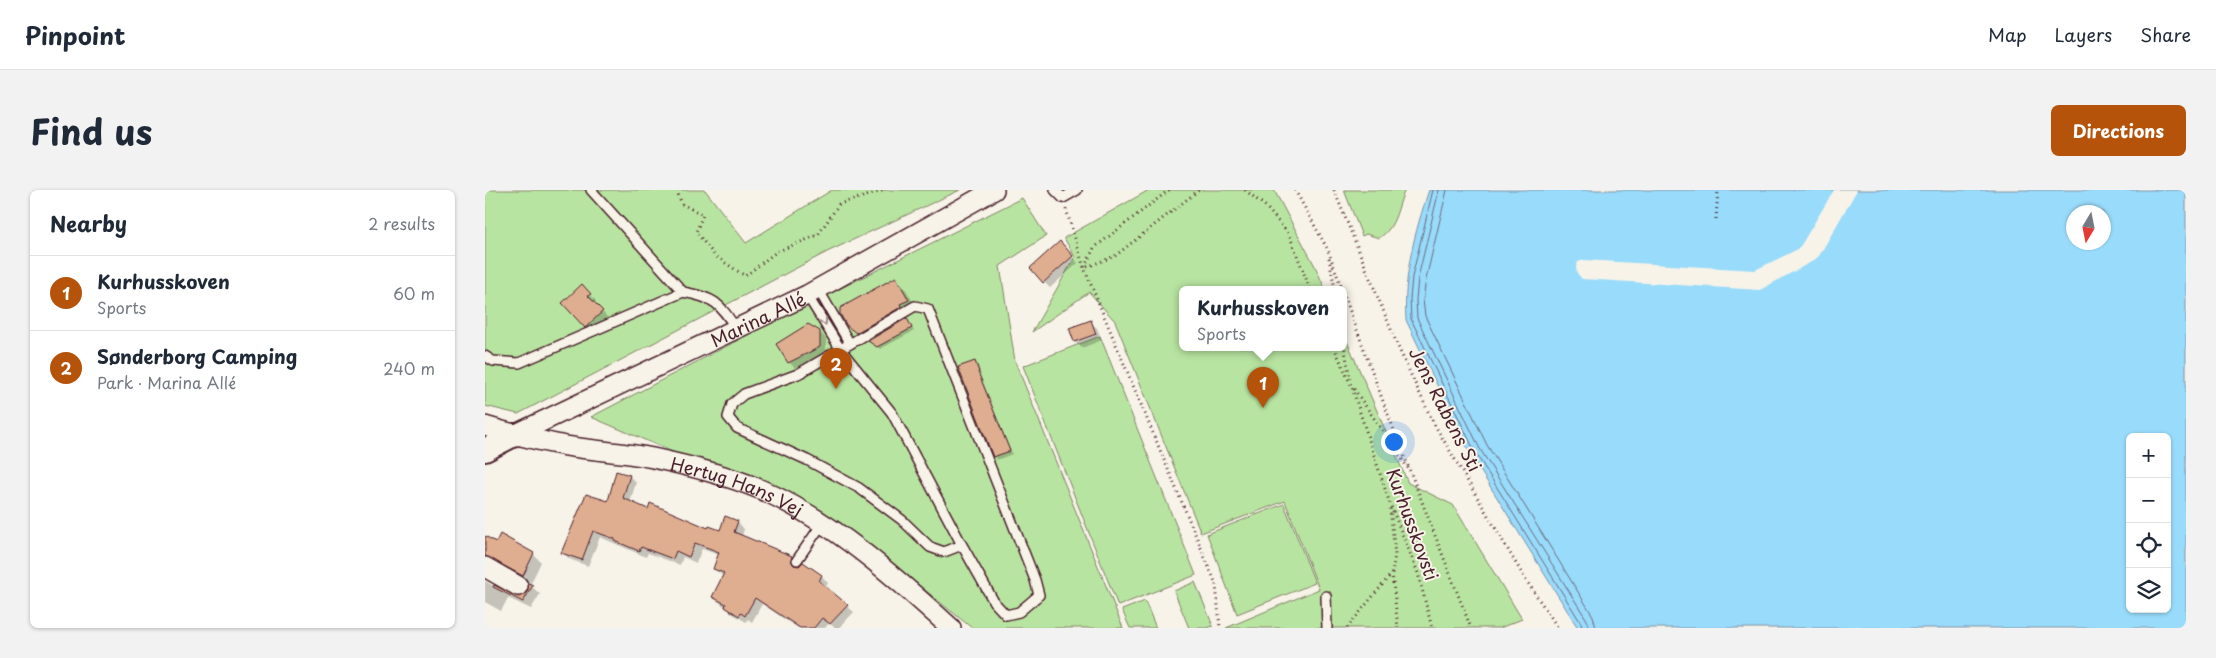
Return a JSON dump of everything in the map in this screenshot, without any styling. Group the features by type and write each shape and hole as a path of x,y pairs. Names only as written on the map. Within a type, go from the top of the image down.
{"street":[{"name":"Marina Allé","path":"515,435 738,330 812,292 994,190"},
{"name":"Hertug Hans Vej","path":"485,426 515,435 567,446 651,458 711,472 762,490 822,524 884,568 951,628"},
{"path":"485,450 515,435"},
{"path":"485,566 518,586"}],"lane":[{"path":"591,190 683,292"},
{"path":"1055,190 1063,198 1077,190"},
{"path":"485,356 493,361 519,363 683,292 705,296 720,305 738,330"},
{"path":"812,292 850,344"},
{"path":"812,292 841,350 892,413 994,602 1006,616 1019,612 1039,596 1035,580 928,309 915,306 841,350 798,374 744,394 732,404 729,418 737,428 807,460 859,488 902,520 930,547 944,552 962,545"},
{"path":"797,560 822,524"},
{"path":"1326,596 1327,628"}],"path":[{"path":"676,190 682,204 703,215 696,232 715,256 745,276 776,252 817,235 839,204 886,190"},
{"path":"1084,268 1094,248 1169,190"},
{"path":"1084,268 1115,256 1199,190"},
{"path":"1245,190 1265,206 1289,234 1308,286"},
{"path":"1295,190 1328,250 1342,286"},
{"name":"Jens Rabens Sti","path":"1334,190 1399,349 1433,422 1524,577 1558,628"},
{"path":"1716,219 1717,190"},
{"path":"1063,198 1084,268 1216,584 1220,628"},
{"path":"1328,250 1334,286"},
{"path":"1347,301 1384,404 1471,628"},
{"name":"Kurhusskovsti","path":"1336,351 1351,385 1390,504 1419,573 1432,628"},
{"path":"1345,351 1351,385 1414,478"},
{"path":"1390,504 1395,555 1392,573 1398,628"},
{"path":"1347,628 1392,573"}],"green space":[{"path":"485,190 705,190 746,243 832,190 960,190 827,252 518,414 485,406"},
{"path":"1149,190 1274,190 1324,286 1179,286 1179,351 1347,351 1347,341 1408,483 1453,505 1522,619 1500,628 1226,628 1319,589 1285,501 1201,533 1115,321 1089,292 1032,332 1075,257 1064,238"},
{"path":"1344,190 1405,190 1390,228 1379,238 1366,234 1362,236"},
{"path":"1022,198 1046,236 1000,266 1015,361 1123,628 972,628 905,574 798,498 680,455 591,417 771,323"},
{"path":"1100,336 1196,575 1118,606 1023,366"},
{"path":"1284,504 1315,583 1237,614 1207,534"},
{"path":"1195,582 1213,626 1207,628 1189,628 1174,591"},
{"path":"1145,601 1156,628 1130,628 1122,610"}],"water":[{"path":"1429,190 2186,190 2186,628 1578,628 1470,454 1406,320 1406,287 1415,238"}],"pier":[{"path":"1834,190 1857,190 1819,256 1760,290 1582,279 1577,273 1576,267 1578,262 1584,260 1755,270 1796,250 1801,245"}],"building":[{"path":"1060,241 1073,256 1043,283 1030,268"},
{"path":"896,277 909,300 900,304 901,307 856,333 847,326 840,314 840,308"},
{"path":"582,284 591,294 588,296 603,311 585,328 562,303"},
{"path":"907,318 912,328 877,347 868,341"},
{"path":"1091,320 1096,334 1074,342 1069,328"},
{"path":"808,324 820,331 820,347 788,363 776,344"},
{"path":"975,361 1010,451 993,457 958,367"},
{"path":"616,471 630,475 623,498 648,509 650,503 708,528 709,526 720,530 725,516 738,521 734,532 792,556 791,560 794,565 799,566 803,562 822,575 819,581 848,605 830,624 822,618 814,628 800,628 755,598 745,616 741,613 739,616 725,607 726,604 712,597 724,573 713,569 719,552 695,543 689,557 676,551 673,559 641,547 639,551 593,531 582,560 561,553 586,494 608,501"},
{"path":"500,534 534,553 523,576 485,556 485,536 496,542"},
{"path":"529,583 533,585 523,602 493,587 494,585 519,597 527,592"}],"place":[{"name":"Sønderborg Camping","path":"836,389"},
{"name":"Kurhusskoven","path":"1263,408"}]}
